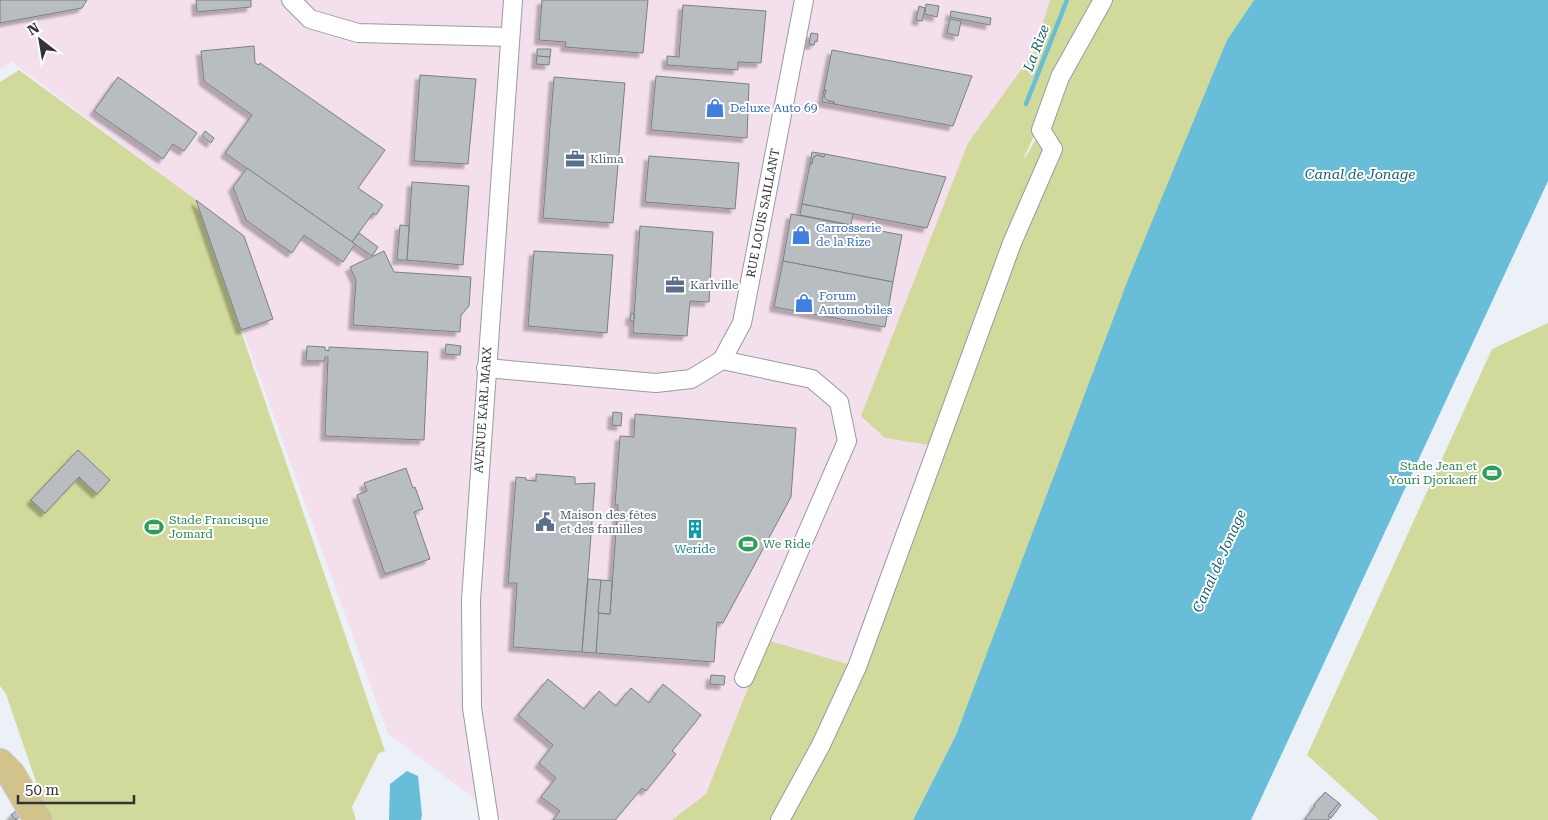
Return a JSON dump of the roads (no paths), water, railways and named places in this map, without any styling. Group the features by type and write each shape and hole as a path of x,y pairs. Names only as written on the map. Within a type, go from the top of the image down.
{"main road":[{"path":"0,763 11,774 38,820"}],"street":[{"path":"291,0 310,19 358,33 510,37"},
{"name":"AVENUE KARL MARX","path":"489,820 472,708 470,600 513,0"},
{"name":"RUE LOUIS SAILLANT","path":"722,360 742,323 804,0"},
{"path":"780,820 821,745 857,667 1012,243 1053,149 1041,130 1060,76 1103,0"},
{"path":"486,368 656,383 691,379 722,360 812,379 839,402 847,441 744,678"}],"water":[{"name":"Canal de Jonage","path":"1254,0 1548,0 1548,181 1251,820 913,820 956,735 1129,277 1227,40"},
{"path":"407,771 418,776 421,820 389,820 390,784"}],"waterway":[{"name":"La Rize","path":"1026,104 1067,0"}],"place":[{"name":"Deluxe Auto 69","path":"715,108"},
{"name":"Klima","path":"575,159"},
{"name":"Carrosserie de la Rize","path":"801,235"},
{"name":"Karlville","path":"675,285"},
{"name":"Forum Automobiles","path":"804,303"},
{"name":"Stade Jean et Youri Djorkaeff","path":"1492,473"},
{"name":"Maison des fêtes et des familles","path":"545,522"},
{"name":"Stade Francisque Jomard","path":"154,527"},
{"name":"Weride","path":"695,529"},
{"name":"We Ride","path":"748,544"}]}
